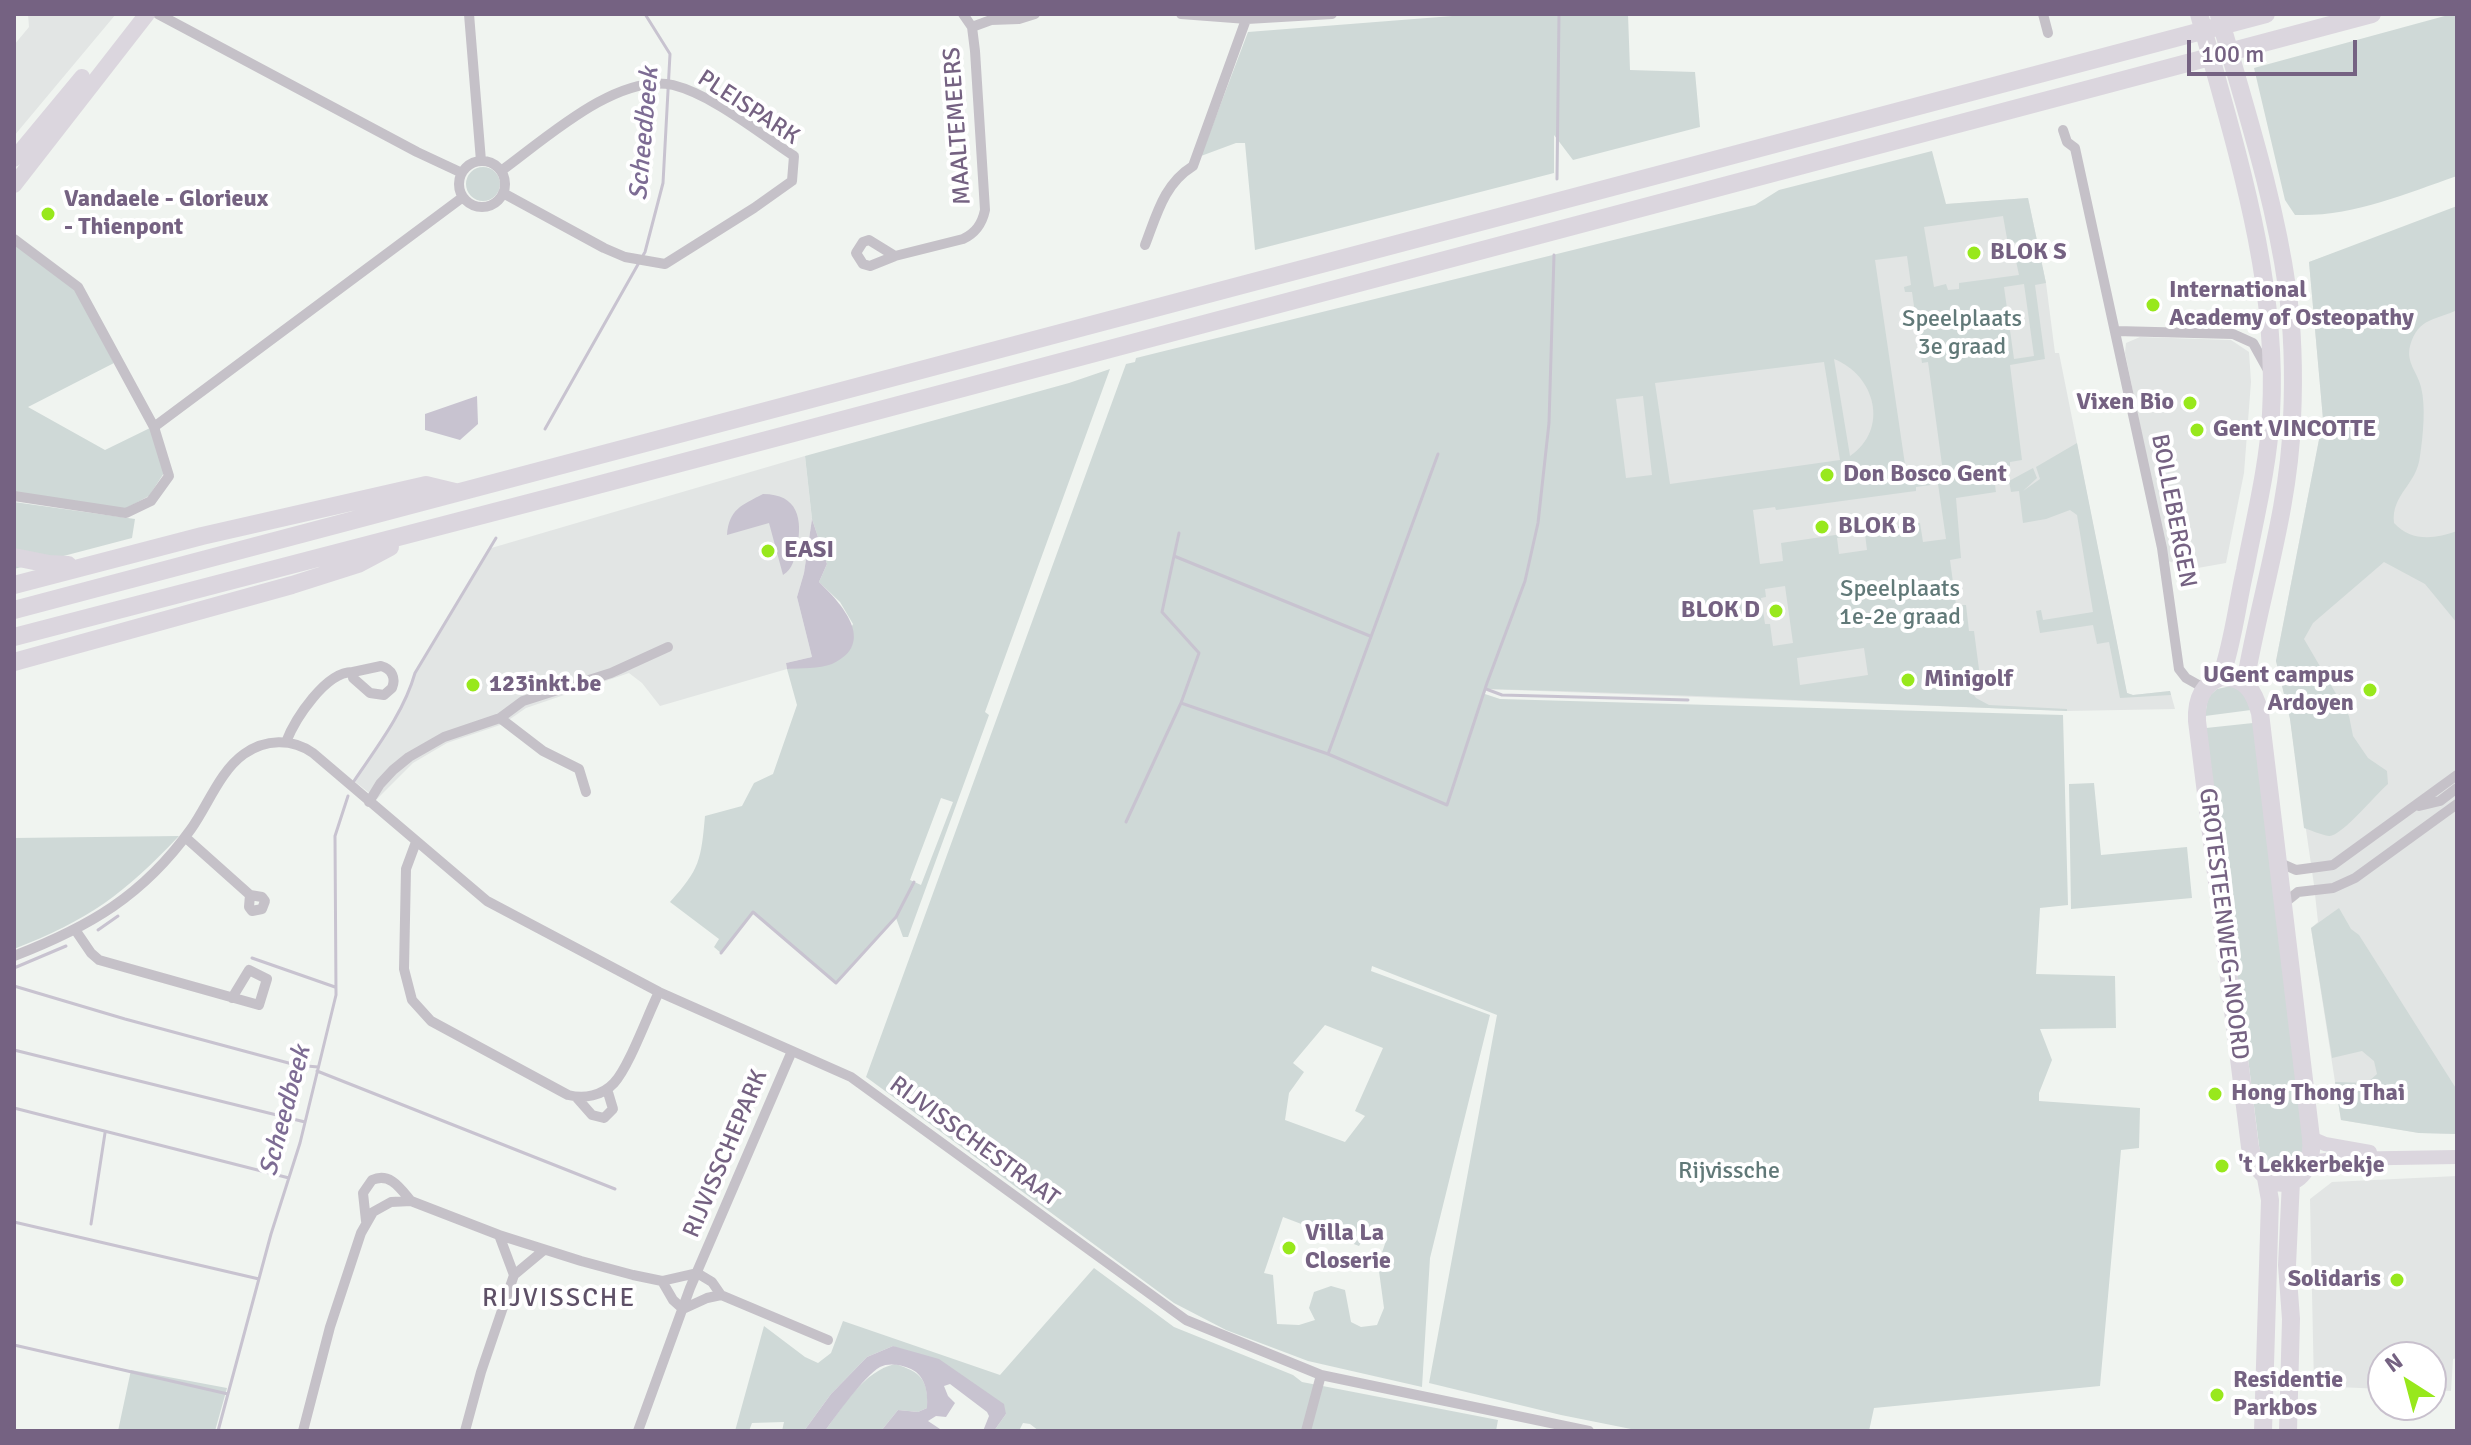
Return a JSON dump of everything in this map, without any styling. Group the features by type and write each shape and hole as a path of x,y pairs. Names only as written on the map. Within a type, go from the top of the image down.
{"highway":[{"path":"2199,14 2259,260 2268,315 2270,374 2271,412 2262,486 2221,677"},
{"path":"2219,14 2266,187 2287,289 2291,336 2292,421 2282,510 2245,683"},
{"path":"14,610 2266,14"},
{"path":"14,637 2372,14"},
{"path":"14,585 426,485 457,493"},
{"path":"14,662 358,564 417,533"},
{"path":"14,557 49,564 87,565"},
{"path":"14,675 66,655 89,642"},
{"path":"2204,688 2221,677 2232,677 2245,683 2256,698 2260,713 2311,1138 2311,1162 2304,1173 2291,1181 2276,1182 2266,1178"},
{"name":"GROTESTEENWEG-NOORD","path":"2204,688 2196,706 2197,721 2250,1147 2254,1163 2266,1178 2270,1200 2263,1431"},
{"path":"2288,1431 2291,1319 2287,1265 2291,1181"}],"main road":[{"path":"14,159 134,14"},
{"path":"14,185 147,14"},
{"path":"2311,1138 2325,1144 2398,1157"},
{"path":"2311,1162 2457,1157"}],"street":[{"path":"158,14 462,173"},
{"path":"469,14 481,161"},
{"name":"MAALTEMEERS","path":"895,256 963,239 983,220 985,210 972,27 963,14"},
{"name":"MAALTEMEERS","path":"972,27 991,20 1019,19 1035,14"},
{"path":"1181,14 1332,14"},
{"path":"2043,14 2048,33"},
{"path":"1145,245 1169,187 1179,174 1193,166 1248,16"},
{"name":"PLEISPARK","path":"501,171 617,92 646,84 666,84 712,103 794,156 792,181 665,264 604,248 503,193"},
{"name":"BOLLEBERGEN","path":"2063,130 2067,142 2075,148 2116,331 2162,548 2179,669 2186,678 2204,688"},
{"path":"481,161 501,171 505,182 503,193 496,203 484,207 471,204 463,197 459,184 462,173 470,165 481,161"},
{"path":"154,427 463,197"},
{"path":"14,239 78,287 154,427 169,476 151,501 126,513 14,496"},
{"path":"2116,331 2233,334 2253,343 2270,374"},
{"path":"369,802 380,784 409,757 444,737 500,718 523,701 611,673 668,647"},
{"path":"14,956 76,931 125,899 185,837 237,760 255,748 286,742 292,726 330,678 343,672 353,672"},
{"path":"500,718 543,751 579,769 586,792"},
{"name":"RIJVISSCHESTRAAT","path":"286,742 305,747 487,901 659,992 851,1077 1186,1320 1321,1375 1589,1431"},
{"path":"2276,861 2296,870 2333,865 2457,775"},
{"path":"2424,828 2440,801 2457,788"},
{"path":"2413,807 2440,801"},
{"path":"2282,905 2298,892 2333,888 2355,878 2457,804"},
{"path":"185,837 250,895"},
{"path":"416,842 406,869 404,969 412,1000 431,1021 577,1098 592,1115 604,1118 613,1109 607,1089"},
{"path":"76,931 99,960 232,998"},
{"path":"577,1098 607,1089 619,1076 659,992"},
{"name":"RIJVISSCHEPARK","path":"638,1431 697,1273 792,1051"},
{"name":"RIJVISSCHEPARK","path":"303,1431 330,1327 366,1221 363,1193 372,1180 384,1177 390,1179 411,1201 544,1250 662,1281 697,1273 712,1282 721,1295 828,1340"},
{"path":"366,1221 373,1212 391,1202 411,1201"},
{"path":"499,1235 514,1275"},
{"path":"465,1431 496,1323 514,1275 544,1250"},
{"path":"662,1281 673,1300 683,1309 721,1295"},
{"path":"1306,1431 1321,1375"}],"shaded area":[{"path":"28,14 116,14 14,136 14,45 29,27"},
{"name":"Don Bosco Gent","path":"2028,198 2046,283 2055,353 2059,353 2127,693 2170,691 2175,709 2067,711 1486,689 1570,270 1946,204"},
{"name":"UGent campus Ardoyen","path":"2457,209 2457,1134 2419,1133 2341,1120 2311,928 2318,922 2314,885 2290,719 2276,661 2323,419 2309,262"},
{"path":"2140,337 2231,340 2249,352 2251,382 2244,473 2226,563 2192,569 2168,561 2125,353 2126,343"},
{"path":"477,396 478,424 460,440 425,430 425,414"},
{"path":"805,456 812,519 797,597 812,657 786,663 787,669 660,706 642,683 629,673 526,708 503,724 447,743 413,763 377,799 354,781 385,734 410,690 415,673 488,549"},
{"path":"763,494 784,498 791,503 798,518 799,537 795,556 791,567 783,575 769,523 727,535 734,514"},
{"path":"812,519 827,564 819,582 845,612 854,634 846,655 832,664 787,669 786,663 812,657 797,597"},
{"path":"2457,1176 2457,1358 2453,1359 2451,1391 2447,1391 2447,1341 2367,1341 2367,1388 2314,1386 2310,1199 2332,1182"},
{"path":"893,1346 939,1359 1004,1404 1006,1414 994,1431 983,1431 989,1416 987,1412 950,1384 944,1386 955,1403 946,1417 936,1416 928,1421 943,1431 881,1431 898,1410 918,1412 927,1408 926,1391 920,1376 900,1365 891,1364 880,1367 866,1379 825,1431 804,1431 831,1394 867,1357"}],"green space":[{"path":"1478,14 1628,14 1630,70 1695,72 1700,127 1573,160 1554,135 1554,173 1255,250 1245,143 1236,143 1201,156 1248,32"},
{"path":"2457,14 2457,176 2358,208 2295,215 2285,200 2254,68"},
{"name":"Rijvissche","path":"1932,151 1946,204 2028,198 2046,283 2035,285 2045,359 2010,365 2022,460 2010,462 2010,466 1998,472 1996,492 1956,498 1961,558 1950,560 1956,605 1966,605 1969,631 1974,631 1980,677 1964,679 1964,682 1976,698 1989,705 2067,711 1559,691 1486,689 1485,694 1500,699 2063,715 2068,905 2040,908 2036,974 2115,976 2116,1028 2040,1029 2052,1060 2039,1093 2039,1101 2140,1108 2139,1148 2121,1150 2100,1386 1874,1408 1869,1431 1641,1431 1429,1383 1497,1015 1372,966 1371,971 1490,1015 1430,1258 1422,1387 1308,1361 1226,1330 1174,1303 866,1077 1126,364 1135,362 1136,358 1755,205 1779,190","holes":["2003,216 2008,244 2019,242 2021,260 2016,261 2019,275 1959,283 1959,289 1948,290 1946,284 1934,287 1924,227","1907,256 1911,285 1904,287 1905,292 1912,292 1922,363 1928,362 1943,472 1907,478 1875,260","2024,284 2034,356 2014,359 2004,287","1834,359 1859,377 1868,390 1873,418 1870,432 1850,456","1824,362 1840,460 1670,484 1655,383","1643,396 1652,475 1626,478 1616,399","1938,484 1946,539 1923,542 1920,523 1859,532 1865,534 1867,550 1839,554 1837,538 1842,534 1781,543 1783,561 1760,564 1753,510 1775,507 1776,510 1916,491 1916,487","1785,586 1793,643 1773,646 1770,624 1765,624 1761,598 1766,597 1765,589","1864,648 1868,675 1800,685 1797,658","1325,1025 1383,1048 1355,1111 1365,1116 1345,1142 1285,1120 1289,1093 1304,1072 1293,1063","1283,1217 1359,1246 1368,1231 1386,1241 1378,1264 1384,1308 1377,1325 1361,1327 1351,1322 1345,1290 1331,1286 1314,1292 1309,1308 1315,1320 1299,1325 1277,1324 1273,1275 1264,1273"]},
{"path":"483,167 495,172 500,184 495,196 483,201 471,196 466,184 471,172"},
{"path":"2457,206 2457,310 2423,325 2410,346 2411,362 2423,395 2423,430 2418,466 2396,504 2394,523 2416,536 2440,536 2457,531 2457,623 2425,584 2384,562 2313,623 2304,639 2349,716 2353,736 2368,758 2387,771 2388,784 2342,830 2329,836 2304,828 2290,719 2276,661 2323,419 2309,262"},
{"path":"14,244 74,287 114,363 28,407 105,450 150,428 164,473 149,496 123,510 14,493"},
{"path":"1110,369 985,712 989,715 908,937 903,937 896,918 836,983 753,912 721,953 714,947 719,939 670,902 688,881 697,863 705,816 742,806 754,783 773,774 797,705 787,669 833,663 853,624 840,602 819,582 827,564 812,519 805,456","holes":["941,798 953,802 921,885 910,880"]},
{"path":"2077,443 2127,693 2170,691 2171,695 2120,698 2109,642 2097,644 2093,625 2040,633 2036,611 2041,610 2043,620 2093,612 2077,515 2070,510 2023,523 2019,491 2011,492 2009,481 2033,468 2037,478 2023,491 2040,479 2036,467"},
{"path":"14,502 135,519 132,538 14,569"},
{"path":"2231,686 2243,692 2251,710 2205,716 2208,697 2217,689"},
{"path":"2253,723 2304,1143 2303,1160 2282,1174 2261,1161 2206,728"},
{"path":"2094,783 2101,855 2187,847 2192,898 2071,909 2069,784"},
{"path":"179,836 141,874 104,903 64,927 14,949 14,838"},
{"path":"2339,908 2457,1090 2457,1134 2419,1133 2341,1120 2335,1082 2367,1083 2377,1074 2374,1061 2362,1051 2332,1058 2311,928"},
{"path":"1094,1268 1174,1327 1293,1375 1302,1382 1498,1420 1496,1431 1039,1431 1023,1423 1019,1431 994,1431 1006,1414 893,1346 867,1357 831,1394 804,1431 782,1431 784,1422 752,1423 749,1431 735,1431 764,1326 818,1363 831,1353 843,1321 1000,1375"},
{"path":"895,1364 922,1378 927,1408 918,1412 898,1410 881,1431 825,1431 864,1382"},
{"path":"131,1370 227,1388 215,1431 118,1431"}],"waterway":[{"name":"Scheedbeek","path":"545,429 645,252 663,183 670,54 645,14"},
{"path":"1557,179 1559,14"},
{"path":"1179,533 1162,612 1199,653 1181,703 1328,754 1447,805 1525,581 1538,523 1549,423 1554,255"},
{"path":"1328,754 1438,454"},
{"name":"Scheedbeek","path":"354,781 397,715 415,673 496,538"},
{"path":"1174,556 1370,636"},
{"path":"1486,689 1502,695 1688,700"},
{"path":"1126,822 1181,703"},
{"name":"Scheedbeek","path":"218,1431 271,1234 300,1143 336,995 335,836 348,796"},
{"path":"721,953 753,912 836,983 896,917 914,882"},
{"path":"98,930 118,916"},
{"path":"14,968 66,946"},
{"path":"252,958 335,987"},
{"path":"14,986 296,1065 318,1067"},
{"path":"14,1050 305,1122"},
{"path":"317,1071 615,1189"},
{"path":"14,1108 289,1178"},
{"path":"91,1224 105,1133"},
{"path":"14,1222 259,1279"},
{"path":"14,1345 228,1394"}],"place":[{"name":"Vandaele - Glorieux - Thienpont","path":"48,214"},
{"name":"BLOK S","path":"1974,253"},
{"name":"International Academy of Osteopathy","path":"2153,305"},
{"name":"Vixen Bio","path":"2190,403"},
{"name":"Gent VINCOTTE","path":"2197,430"},
{"name":"Don Bosco Gent","path":"1827,475"},
{"name":"BLOK B","path":"1822,527"},
{"name":"EASI","path":"768,551"},
{"name":"BLOK D","path":"1776,611"},
{"name":"Minigolf","path":"1908,680"},
{"name":"123inkt.be","path":"473,685"},
{"name":"UGent campus Ardoyen","path":"2370,690"},
{"name":"Hong Thong Thai","path":"2215,1094"},
{"name":"'t Lekkerbekje","path":"2222,1166"},
{"name":"Villa La Closerie","path":"1289,1248"},
{"name":"Solidaris","path":"2397,1280"},
{"name":"Residentie Parkbos","path":"2217,1395"}],"district":[{"name":"RIJVISSCHE","path":"559,1299"}],"park label":[{"name":"Speelplaats 3e graad","path":"1962,334"},
{"name":"Speelplaats 1e-2e graad","path":"1900,604"}]}
